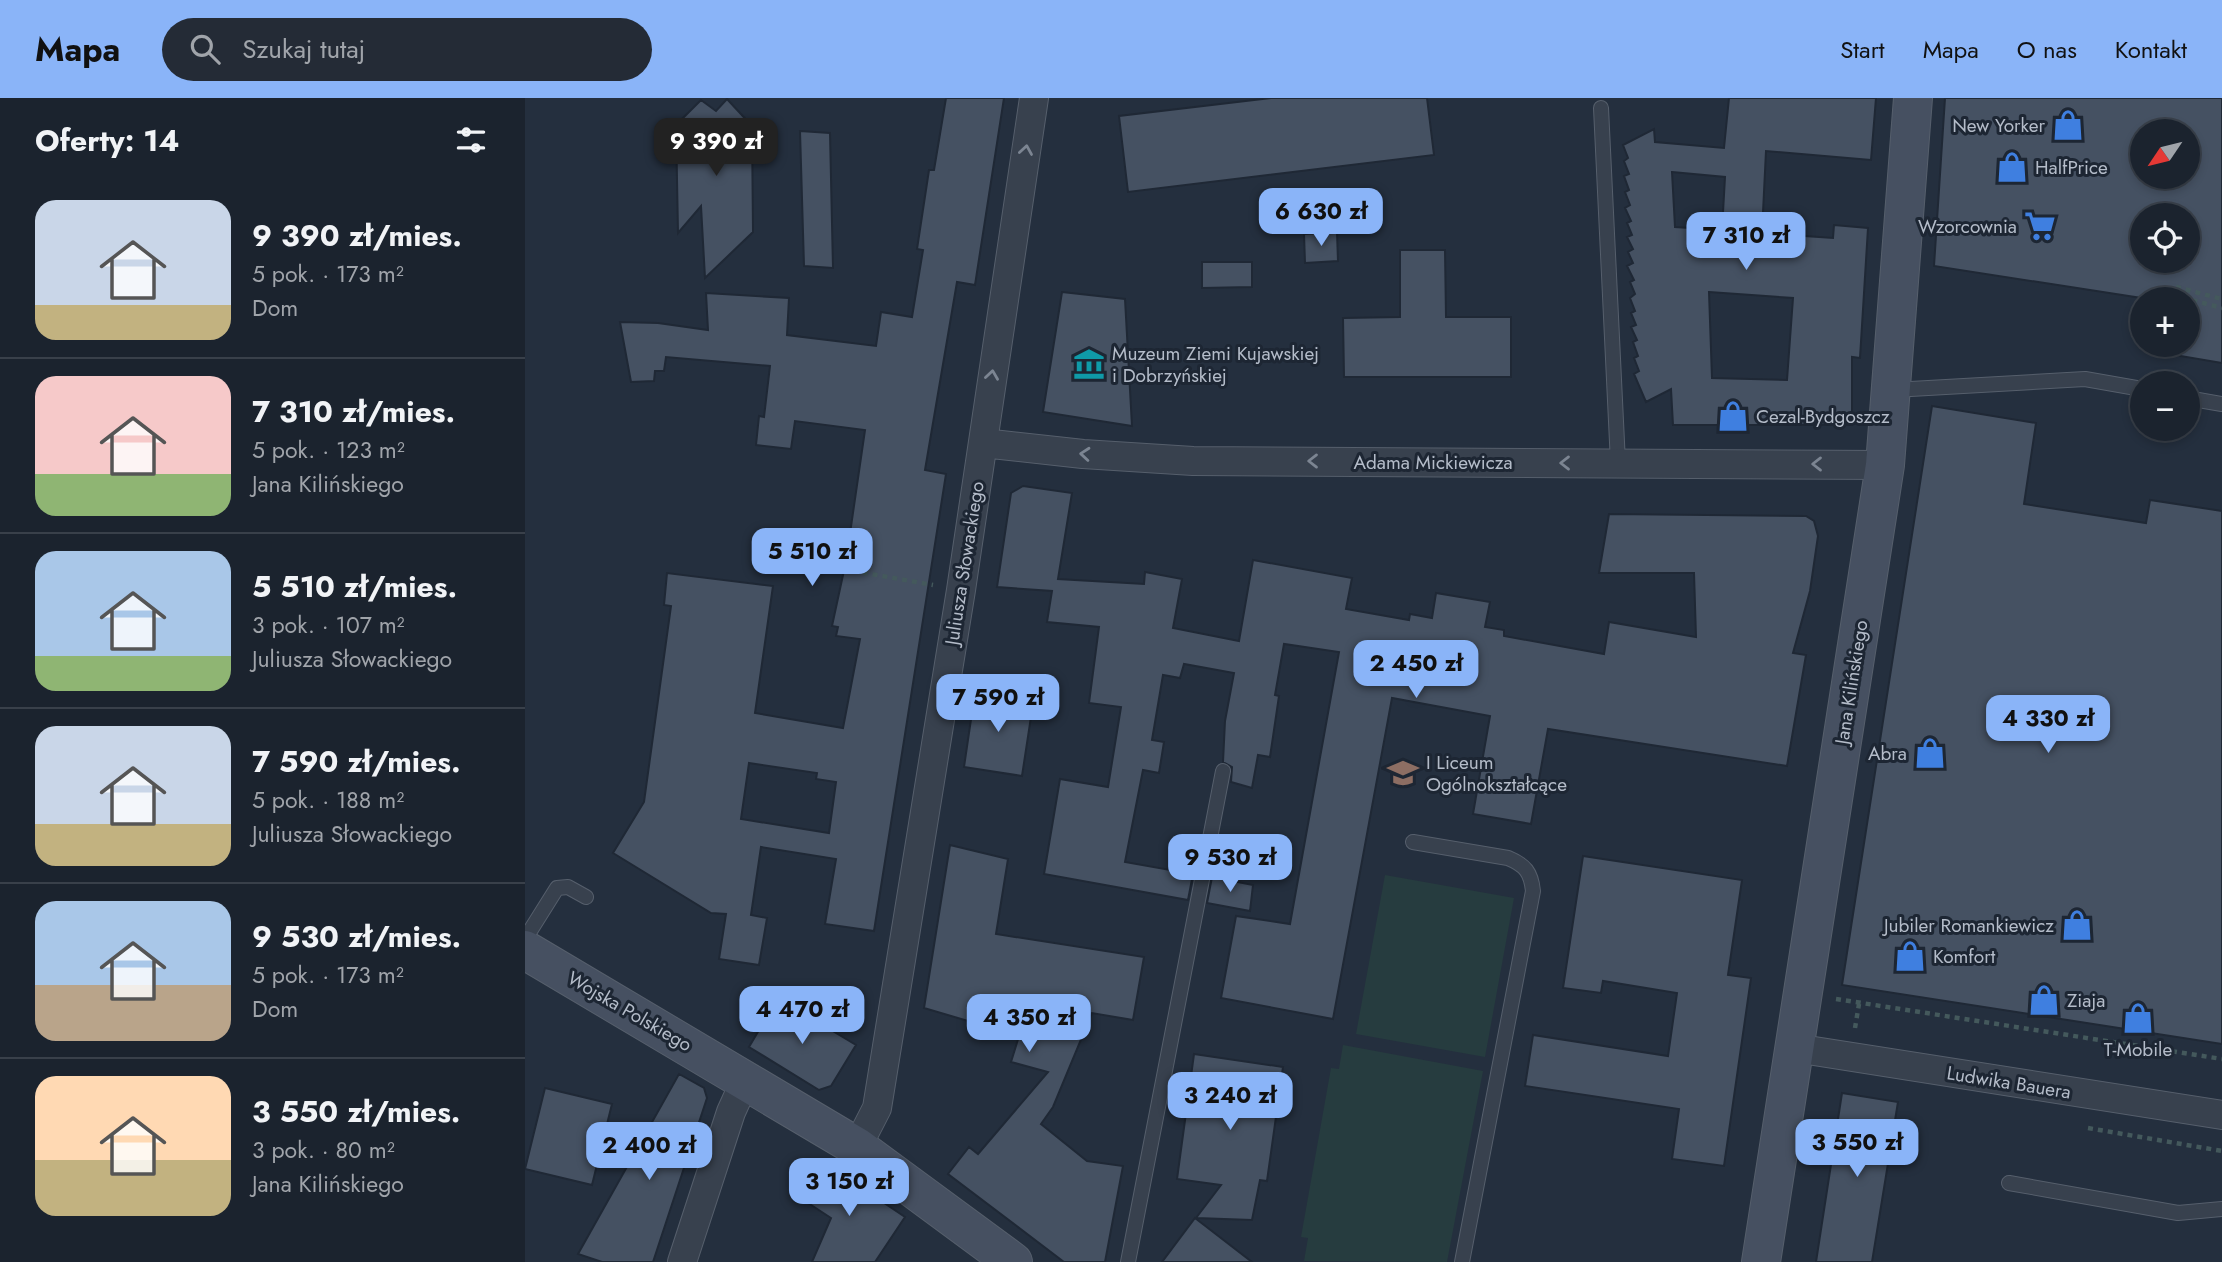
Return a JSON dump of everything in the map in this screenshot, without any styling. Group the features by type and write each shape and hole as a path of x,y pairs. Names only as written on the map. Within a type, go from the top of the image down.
{"street":[{"name":"Juliusza Słowackiego","path":"857,1147 877,1108 961,590 1034,98"},
{"name":"Jana Kilińskiego","path":"1761,1262 1885,464 1913,98"},
{"name":"Adama Mickiewicza","path":"983,443 1093,455 1193,461 1885,464"},
{"name":"Wojska Polskiego","path":"525,950 857,1147 1013,1262"},
{"name":"Ludwika Bauera","path":"1795,1048 2222,1115"},
{"path":"682,1262 731,1112 746,1079"}],"lane":[{"path":"1601,108 1618,463"},
{"path":"1891,390 2085,379 2130,387"},
{"path":"2200,400 2222,404"},
{"path":"1128,1262 1223,771"},
{"path":"1413,842 1508,858 1523,864 1531,875 1533,891 1462,1262"},
{"path":"525,939 557,888 568,887 586,897"},
{"path":"2009,1183 2178,1213 2222,1209"}],"path":[{"path":"2200,293 2222,299"},
{"path":"2200,302 2222,308"},
{"path":"843,569 961,590"},
{"path":"1859,1004 2222,1059"}],"green space":[{"path":"1385,875 1514,898 1485,1057 1356,1034"},
{"path":"1343,1045 1483,1071 1447,1262 1304,1261 1308,1238 1301,1237 1331,1068 1339,1069"}],"building":[{"path":"946,98 1004,98 975,285 957,282 925,470 946,474 874,931 825,924 836,859 761,847 751,915 767,918 759,965 719,959 726,914 711,913 613,853 644,802 671,606 664,605 667,573 773,586 755,713 843,728 860,639 836,636 838,627 832,626 846,561 865,430 795,421 791,449 756,445 759,416 764,417 770,366 666,357 664,371 655,371 654,381 631,382 620,322 658,323 708,330 706,293 789,298 787,335 876,346 881,312 912,317 923,250 917,249 929,170 934,170","holes":["749,763 817,773 816,779 836,782 829,833 741,819"]},
{"path":"1271,98 1427,98 1434,155 1128,192 1119,116"},
{"path":"1729,98 1876,98 1871,160 1766,151 1762,233 1833,238 1834,225 1868,228 1860,358 1852,357 1852,425 1673,425 1671,389 1646,402 1634,374 1639,371 1634,358 1638,356 1633,342 1637,340 1631,327 1636,325 1631,313 1635,311 1630,298 1635,294 1630,282 1634,280 1627,266 1633,263 1628,252 1633,249 1627,237 1632,235 1627,223 1631,221 1625,208 1630,205 1625,192 1629,190 1624,176 1629,174 1624,161 1628,158 1623,145 1654,129 1655,142 1724,148","holes":["1672,172 1725,177 1722,230 1675,227","1709,292 1793,298 1787,380 1712,378"]},
{"name":"Wzorcownia","path":"1945,98 2222,98 2222,363 2186,357 2200,357 2200,287 2130,287 2130,296 1934,266"},
{"path":"727,99 752,126 753,232 705,278 701,206 678,233 676,125 701,100 716,111"},
{"path":"800,131 830,133 833,268 804,266"},
{"path":"1337,232 1338,261 1305,263 1304,234"},
{"path":"1400,250 1445,250 1446,317 1511,317 1511,377 1344,377 1343,318 1400,317"},
{"path":"1202,262 1252,262 1252,287 1202,288"},
{"name":"Muzeum Ziemi Kujawskiej i Dobrzyńskiej","path":"1062,292 1125,299 1132,426 1043,412"},
{"path":"1932,406 2036,423 2024,504 2146,523 2150,500 2222,511 2222,1044 1842,985"},
{"path":"1023,486 1072,493 1058,579 1144,584 1145,572 1182,579 1173,628 1239,641 1253,560 1352,578 1346,609 1409,620 1410,614 1432,618 1436,593 1490,602 1485,627 1504,630 1504,636 1604,654 1609,622 1696,637 1694,573 1599,573 1609,514 1806,516 1814,521 1818,536 1810,591 1793,653 1806,655 1787,766 1548,729 1531,824 1473,814 1490,716 1392,698 1333,1019 1221,998 1236,916 1290,924 1339,652 1284,644 1275,695 1279,696 1270,757 1258,755 1252,788 1231,782 1232,767 1223,762 1225,721 1234,673 1184,664 1180,678 1163,675 1152,740 1164,742 1159,773 1143,770 1125,862 1193,874 1188,900 1044,874 1060,779 1108,787 1121,707 1089,703 1099,627 1047,622 1052,591 997,587 1011,493"},
{"path":"975,692 1029,700 1027,716 1031,717 1022,776 964,767"},
{"path":"950,845 1008,859 996,934 1144,957 1133,1020 1092,1013 1053,1107 1041,1124 1087,1161 1123,1166 1105,1262 1064,1262 948,1174 969,1147 978,1154 1048,1072 1011,1062 1019,1036 924,1008"},
{"path":"1583,856 1742,880 1728,975 1751,978 1724,1166 1672,1159 1679,1109 1525,1086 1533,1035 1668,1056 1677,993 1603,981 1601,993 1563,988"},
{"path":"1212,877 1253,885 1250,911 1207,903"},
{"path":"778,998 856,1045 831,1086 819,1090 749,1047"},
{"path":"1194,1054 1283,1067 1267,1181 1260,1180 1252,1220 1196,1218 1221,1185 1177,1179"},
{"path":"679,1074 704,1088 707,1098 653,1262 602,1262 578,1254"},
{"path":"545,1088 612,1104 592,1185 525,1169"},
{"path":"1842,1093 1898,1102 1872,1262 1816,1262"},
{"path":"820,1160 905,1217 875,1262 812,1262 831,1218 796,1195"},
{"path":"1195,1218 1252,1262 1162,1262"}],"place":[{"name":"New Yorker","path":"2068,125"},
{"name":"HalfPrice","path":"2012,167"},
{"name":"Wzorcownia","path":"2040,226"},
{"name":"Muzeum Ziemi Kujawskiej i Dobrzyńskiej","path":"1089,364"},
{"name":"Cezal-Bydgoszcz","path":"1733,416"},
{"name":"Abra","path":"1930,753"},
{"name":"I Liceum Ogólnokształcące","path":"1403,773"},
{"name":"Jubiler Romankiewicz","path":"2077,925"},
{"name":"Komfort","path":"1910,956"},
{"name":"Ziaja","path":"2044,1000"},
{"name":"T-Mobile","path":"2138,1018"}]}
